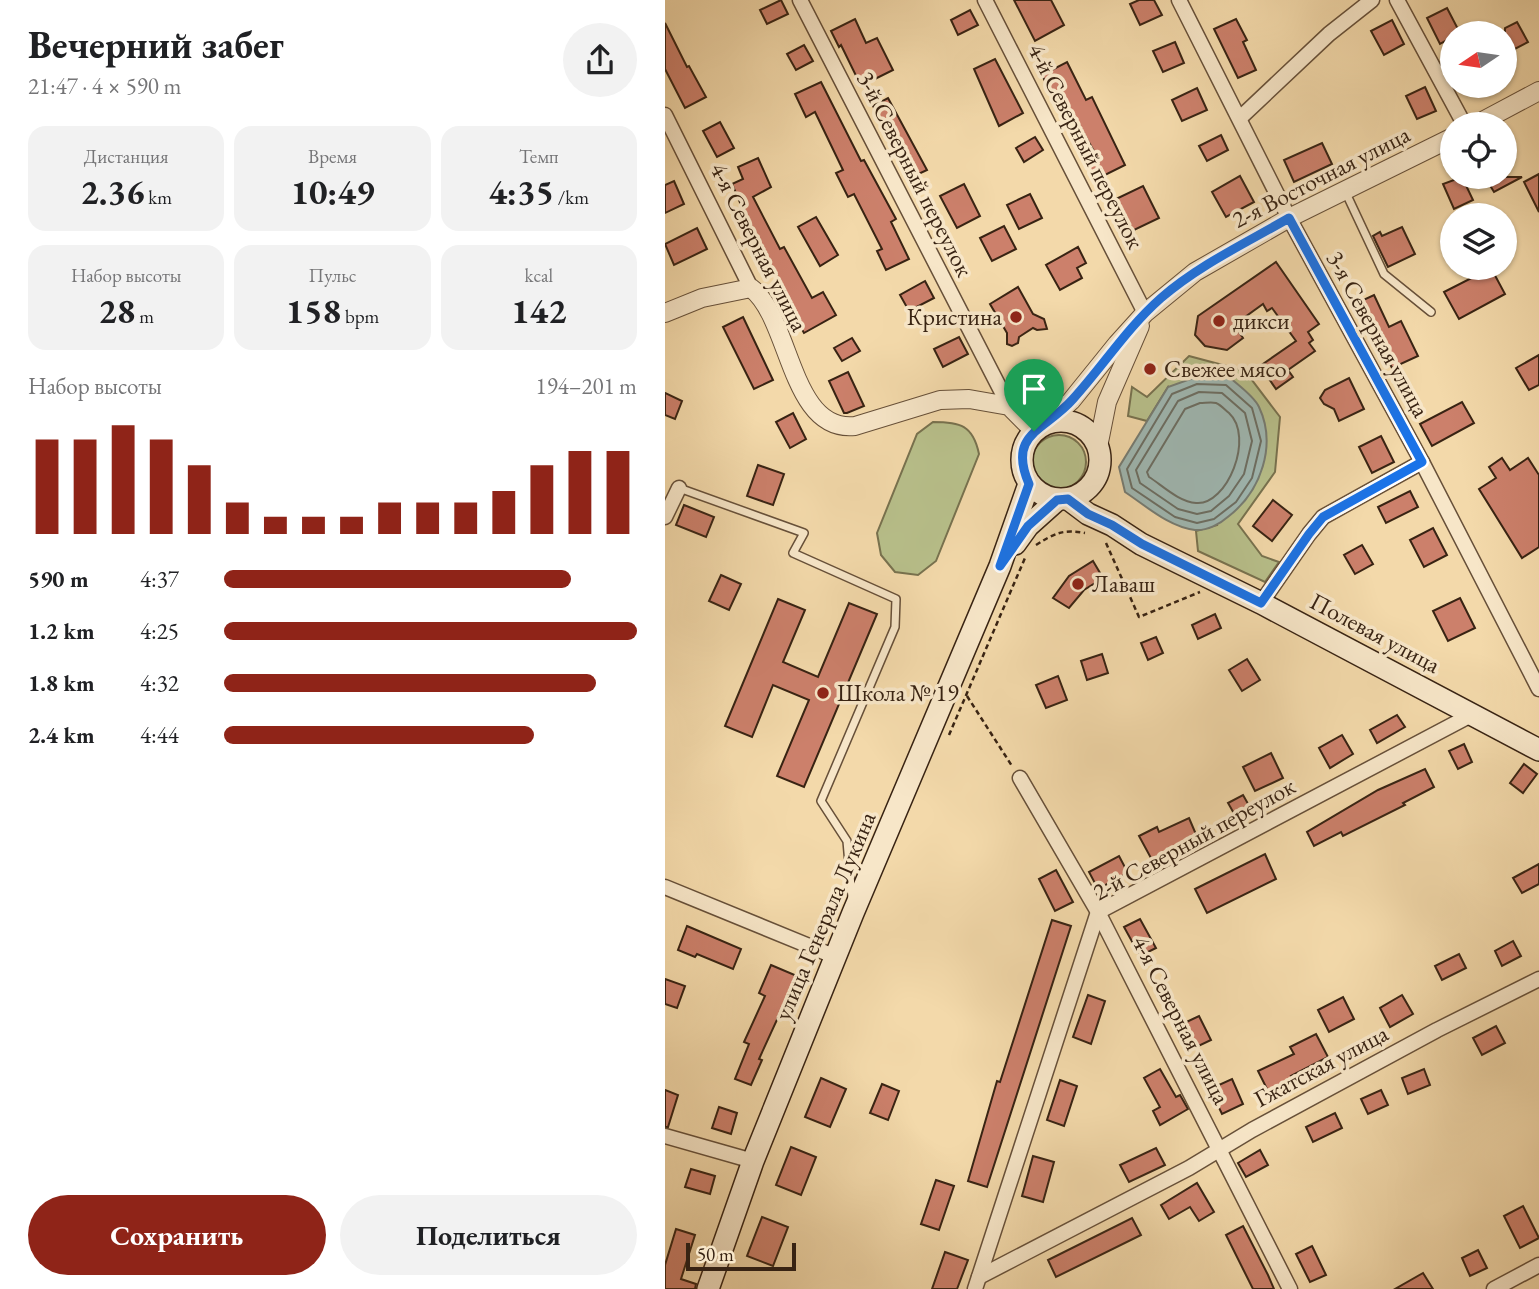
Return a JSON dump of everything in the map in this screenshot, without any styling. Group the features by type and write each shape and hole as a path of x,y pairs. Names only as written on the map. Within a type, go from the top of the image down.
{"main road":[{"path":"1058,421 1071,422 1082,427 1092,436 1098,447 1100,466 1093,482 1082,494 1062,499 1041,495 1029,484 1021,466 1023,447 1040,427 1058,421"},
{"path":"1093,482 1107,531"},
{"name":"улица Генерала Лукина","path":"708,1289 753,1161 853,913 1000,566 1029,484"},
{"name":"улица Генерала Лукина","path":"1000,566 1022,533 1062,499"},
{"name":"Полевая улица","path":"1062,499 1088,514 1107,531 1261,603 1539,750"}],"street":[{"name":"3-й Северный переулок","path":"800,0 1009,406"},
{"name":"4-й Северный переулок","path":"985,0 1146,313"},
{"name":"3-я Северная улица","path":"1179,0 1289,218 1422,462 1539,689"},
{"path":"1240,118 1329,34 1372,0"},
{"path":"1397,0 1458,112"},
{"path":"1500,112 1539,91"},
{"name":"4-я Северная улица","path":"665,115 751,288 761,296 771,313 788,359 805,394 823,417 841,427 855,426 940,400 969,399 1009,406"},
{"name":"2-я Восточная улица","path":"1040,427 1072,401 1117,344 1146,313 1195,272 1289,218 1440,144"},
{"path":"665,313 702,298 751,288"},
{"name":"2-я Восточная улица","path":"1098,447 1107,402 1146,313"},
{"path":"1009,406 1040,427"},
{"path":"1261,603 1323,517 1422,462"},
{"path":"665,517 679,488"},
{"name":"2-й Северный переулок","path":"977,1283 1098,912 1473,714"},
{"name":"4-я Северная улица","path":"1020,778 1098,912 1290,1289"},
{"path":"665,887 836,957"},
{"name":"Гжатская улица","path":"977,1283 1437,1030 1539,979"},
{"path":"665,1136 753,1161"},
{"path":"1494,1289 1539,1265"}],"lane":[{"path":"1345,191 1384,274 1431,312"},
{"path":"679,488 804,533 793,553 896,599 895,627 821,801 847,841 853,913"}],"path":[{"path":"1107,531 1139,617 1208,590"},
{"path":"967,696 1020,778"}],"green space":[{"path":"1189,356 1245,371 1280,417 1275,472 1238,524 1262,556 1279,562 1265,582 1198,551 1196,531 1217,525 1168,387 1147,421 1128,416 1132,387 1147,397"},
{"path":"933,422 964,427 973,437 979,454 936,561 918,575 895,572 881,555 877,533 917,434"},
{"path":"1059,435 1078,443 1086,462 1078,481 1059,489 1040,481 1032,462 1040,443"}],"water":[{"path":"1196,377 1229,377 1241,387 1259,407 1266,437 1263,466 1250,494 1225,519 1200,530 1176,525 1125,492 1119,467 1168,387"}],"building":[{"path":"781,0 788,14 767,24 760,10"},
{"path":"1014,0 1051,0 1064,25 1035,41"},
{"path":"1139,0 1154,0 1162,15 1140,25 1130,4"},
{"path":"1447,8 1454,21 1440,21 1440,44 1427,18"},
{"path":"970,10 978,25 958,35 951,20"},
{"path":"855,19 866,43 877,38 893,70 861,86 831,31"},
{"path":"1236,19 1247,40 1243,42 1256,70 1238,78 1214,29"},
{"path":"1392,20 1404,44 1384,55 1371,31"},
{"path":"1517,22 1528,42 1517,48"},
{"path":"665,23 706,97 685,108 665,69"},
{"path":"1175,42 1184,63 1163,72 1153,51"},
{"path":"804,45 813,61 796,70 787,54"},
{"path":"995,59 1023,113 999,126 974,69"},
{"path":"1067,62 1086,100 1092,97 1125,165 1095,180 1087,164 1098,158 1059,90 1051,94 1042,75"},
{"path":"821,82 861,161 864,160 896,219 891,222 909,259 886,270 877,251 882,249 854,194 848,197 836,173 843,170 815,112 806,117 795,94"},
{"path":"1425,87 1436,111 1417,119 1406,96"},
{"path":"1197,88 1207,110 1182,121 1172,100"},
{"path":"888,98 927,170 910,178 873,106"},
{"path":"720,122 734,148 717,157 703,131"},
{"path":"1221,135 1228,150 1207,161 1199,146"},
{"path":"1035,137 1043,150 1024,162 1016,148"},
{"path":"1322,143 1332,164 1294,182 1284,160"},
{"path":"758,158 771,187 753,197 780,249 784,247 812,298 823,292 836,315 804,333 791,310 794,308 760,245 756,247 740,216 745,214 732,184 743,179 738,167"},
{"path":"1539,174 1539,212 1524,182"},
{"path":"1240,176 1254,202 1226,217 1212,192"},
{"path":"674,181 684,204 665,213 665,185"},
{"path":"964,184 980,216 957,228 940,196"},
{"path":"1143,186 1159,218 1132,231 1116,199"},
{"path":"1445,189 1468,189 1473,200 1467,203 1451,203"},
{"path":"1030,194 1042,218 1019,229 1007,205"},
{"path":"816,217 838,255 820,266 798,227"},
{"path":"1004,226 1016,249 992,261 980,238"},
{"path":"1402,227 1415,254 1388,267 1373,236 1380,232 1382,236"},
{"path":"697,228 707,249 674,265 665,244"},
{"path":"1078,247 1086,263 1077,268 1082,278 1060,290 1046,265"},
{"path":"1276,262 1319,324 1308,332 1313,340 1309,343 1315,351 1288,370 1293,377 1276,389 1260,366 1296,341 1272,308 1267,311 1263,304 1234,325 1243,338 1227,350 1205,346 1195,335 1198,316"},
{"path":"1468,280 1497,280 1505,294 1459,319 1444,292"},
{"path":"925,281 934,298 909,311 900,295"},
{"name":"Кристина","path":"1018,287 1033,314 1044,319 1047,329 1033,328 1019,337 1018,343 1012,346 1007,344 1007,333 990,304"},
{"path":"1374,295 1389,327 1401,321 1418,356 1392,368 1359,302"},
{"path":"743,317 773,380 754,389 723,327"},
{"path":"959,337 968,354 943,367 934,349"},
{"path":"852,338 860,351 842,361 834,348"},
{"path":"1539,355 1539,385 1529,390 1516,368"},
{"path":"848,372 864,406 844,413 829,381"},
{"path":"1349,378 1364,409 1339,421 1334,409 1324,404 1320,398 1325,390"},
{"path":"665,393 682,401 675,419 665,415"},
{"path":"1462,402 1474,423 1432,446 1420,424"},
{"path":"793,413 806,439 790,448 776,422"},
{"path":"1381,436 1394,462 1372,473 1359,447"},
{"path":"1502,458 1510,470 1528,458 1539,475 1539,547 1522,558 1479,489 1496,478 1489,467"},
{"path":"758,465 784,474 773,505 747,496"},
{"path":"1410,491 1418,507 1386,523 1378,507"},
{"path":"1273,500 1292,515 1272,541 1253,526"},
{"path":"684,505 714,517 706,537 676,525"},
{"path":"1433,528 1447,555 1424,567 1410,540"},
{"path":"1362,545 1373,564 1355,574 1344,555"},
{"name":"Лаваш","path":"1093,561 1103,578 1084,590 1069,608 1053,598 1069,576"},
{"path":"721,575 741,584 729,610 709,601"},
{"path":"1460,598 1475,628 1448,641 1433,611"},
{"path":"778,599 805,610 783,662 818,677 849,603 877,614 804,787 777,776 809,700 773,685 752,737 725,726"},
{"path":"1215,614 1221,628 1198,639 1192,625"},
{"path":"1156,637 1163,653 1148,660 1141,643"},
{"path":"1102,654 1108,673 1087,680 1081,661"},
{"path":"1247,659 1260,680 1242,691 1229,670"},
{"path":"1058,676 1067,700 1046,708 1036,685"},
{"path":"1397,715 1405,727 1377,743 1370,730"},
{"path":"1342,735 1353,754 1330,768 1319,748"},
{"path":"1464,744 1472,762 1458,769 1449,751"},
{"path":"1271,753 1283,778 1255,791 1243,767"},
{"path":"1524,764 1537,774 1523,793 1510,783"},
{"path":"1425,769 1434,787 1343,836 1341,832 1314,846 1307,832 1378,790"},
{"path":"1243,795 1251,809 1236,817 1228,803"},
{"path":"1189,818 1198,839 1180,848 1179,845 1152,860 1139,836 1157,827 1159,832"},
{"path":"1265,854 1276,879 1207,913 1195,889"},
{"path":"1119,856 1128,873 1098,889 1089,872"},
{"path":"1539,864 1539,884 1522,893 1513,878"},
{"path":"1056,870 1073,902 1055,911 1039,879"},
{"path":"1140,919 1156,948 1140,956 1124,927"},
{"path":"1052,920 1071,926 987,1187 968,1181 997,1081 1000,1082"},
{"path":"687,926 741,949 733,969 697,954 695,957 678,950"},
{"path":"1513,941 1521,956 1502,966 1495,951"},
{"path":"1459,954 1466,968 1442,980 1435,966"},
{"path":"771,965 797,976 759,1059 762,1060 751,1085 735,1079 749,1044 744,1042 765,996 759,993"},
{"path":"665,979 685,986 677,1008 665,1004"},
{"path":"1088,995 1105,1001 1091,1044 1073,1037"},
{"path":"1402,995 1413,1014 1390,1027 1380,1008"},
{"path":"1343,997 1354,1019 1329,1032 1318,1010"},
{"path":"1199,1016 1211,1040 1190,1050 1178,1026"},
{"path":"1496,1026 1505,1043 1482,1055 1473,1038"},
{"path":"1316,1034 1328,1057 1268,1091 1258,1071 1294,1054 1290,1047"},
{"path":"1160,1069 1176,1097 1180,1095 1188,1109 1160,1125 1153,1111 1160,1107 1144,1078"},
{"path":"1424,1069 1430,1085 1408,1094 1402,1078"},
{"path":"821,1078 846,1089 830,1127 805,1117"},
{"path":"1232,1079 1243,1104 1222,1114 1210,1089"},
{"path":"1060,1080 1077,1086 1064,1126 1047,1120"},
{"path":"882,1084 899,1091 888,1120 870,1113"},
{"path":"665,1090 678,1095 668,1127 665,1127"},
{"path":"1381,1090 1388,1105 1368,1114 1361,1099"},
{"path":"719,1107 737,1113 731,1134 712,1128"},
{"path":"1335,1113 1342,1128 1313,1142 1306,1127"},
{"path":"791,1147 816,1157 801,1195 776,1185"},
{"path":"1156,1148 1165,1165 1129,1182 1120,1165"},
{"path":"1260,1150 1268,1165 1246,1177 1238,1163"},
{"path":"1033,1156 1054,1162 1043,1202 1022,1196"},
{"path":"691,1169 715,1176 710,1194 685,1187"},
{"path":"936,1180 954,1186 939,1230 921,1224"},
{"path":"1197,1183 1214,1212 1199,1221 1190,1207 1169,1219 1161,1205"},
{"path":"1523,1206 1539,1238 1520,1248 1504,1216"},
{"path":"762,1217 788,1227 773,1266 747,1256"},
{"path":"1132,1218 1141,1235 1056,1277 1048,1260"},
{"path":"1243,1226 1274,1289 1253,1289 1226,1235"},
{"path":"676,1229 695,1235 681,1279 696,1284 695,1289 665,1289 665,1265"},
{"path":"1312,1246 1326,1275 1310,1282 1296,1254"},
{"path":"1478,1250 1487,1268 1470,1276 1462,1258"},
{"path":"945,1252 968,1260 957,1289 932,1289"},
{"path":"1423,1273 1433,1289 1395,1289"}],"place":[{"name":"Кристина","path":"1016,317"},
{"name":"дикси","path":"1219,321"},
{"name":"Свежее мясо","path":"1150,369"},
{"name":"Лаваш","path":"1078,584"},
{"name":"Школа № 19","path":"823,693"}],"route":[{"path":"1289,218 1422,462 1323,517 1261,603 1175,562 1088,514 1068,499 1057,500 1028,526 1000,566 1029,484 1021,466 1023,447 1034,431 1072,401 1117,344 1162,297 1195,272 1289,218"}]}
